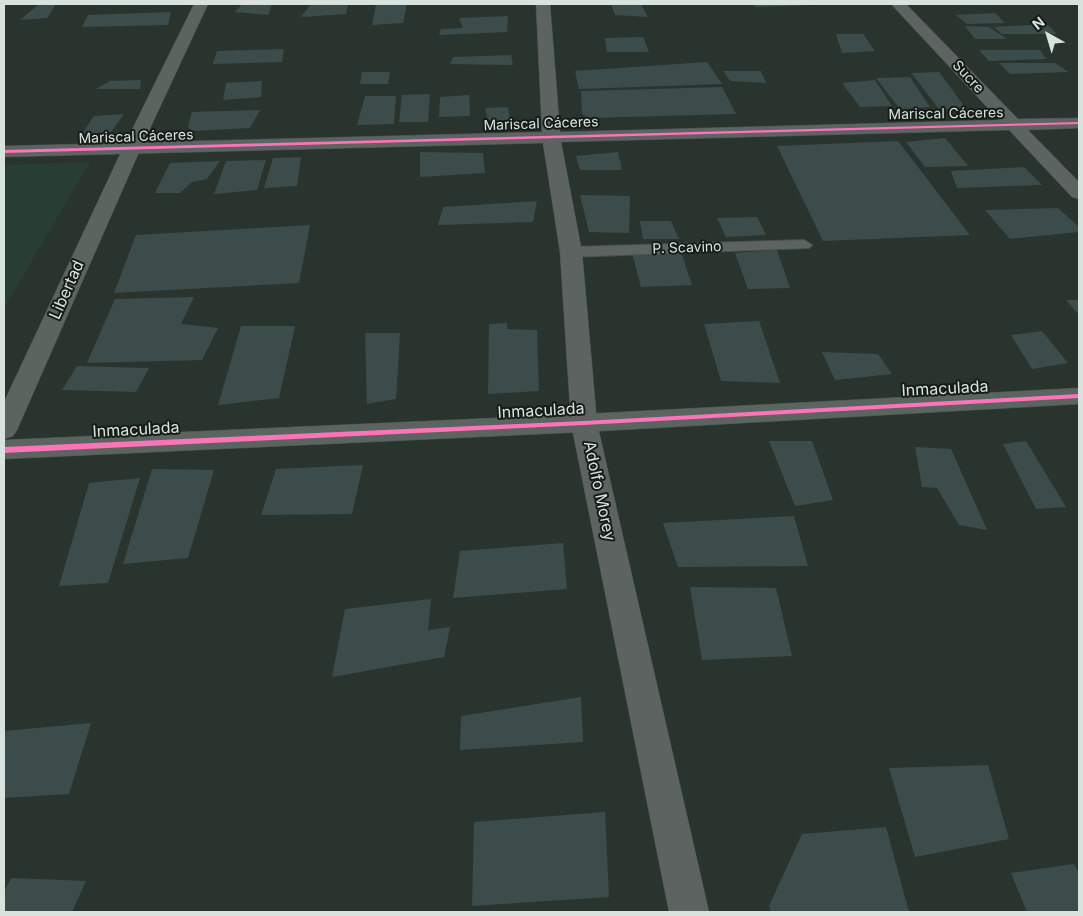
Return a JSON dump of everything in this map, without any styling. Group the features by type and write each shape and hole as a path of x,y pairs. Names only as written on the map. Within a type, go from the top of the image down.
{"street":[{"name":"Libertad","path":"4,430 131,150 201,4"},
{"name":"Adolfo Morey","path":"544,4 552,136 571,252 584,423 689,912"},
{"name":"Sucre","path":"898,4 1079,193"},
{"name":"Mariscal Cáceres","path":"4,152 1079,123"},
{"name":"Inmaculada","path":"4,450 584,423 1079,396"}],"lane":[{"name":"P. Scavino","path":"571,252 804,245"}],"shaded area":[{"path":"90,162 4,308 4,165"}],"building":[{"path":"39,4 56,4 47,18 20,20"},
{"path":"242,4 272,4 268,15 235,12"},
{"path":"311,4 348,4 346,14 301,17"},
{"path":"376,4 407,4 403,23 372,25"},
{"path":"611,4 641,4 648,17 615,15"},
{"path":"753,4 813,4 813,5 755,7"},
{"path":"171,12 168,25 82,27 88,15"},
{"path":"995,13 1005,23 967,24 956,15"},
{"path":"508,16 507,32 439,35 441,29 463,28 459,18"},
{"path":"1047,24 1057,34 1002,34 994,27"},
{"path":"965,26 989,27 1007,39 975,39"},
{"path":"836,34 863,34 875,51 842,53"},
{"path":"643,37 649,52 607,52 605,38"},
{"path":"284,49 282,62 213,64 217,51"},
{"path":"979,50 1040,50 1046,59 989,61"},
{"path":"511,55 513,65 450,64 453,57"},
{"path":"707,62 722,84 579,89 575,71"},
{"path":"999,63 1055,63 1068,72 1010,74"},
{"path":"723,71 761,71 766,83 730,81"},
{"path":"362,72 390,72 388,84 360,84"},
{"path":"939,72 964,106 958,109 939,109 911,73"},
{"path":"910,77 930,107 900,109 876,78"},
{"path":"141,80 140,89 96,89 110,81"},
{"path":"875,80 892,106 860,107 842,83"},
{"path":"262,81 261,97 223,100 226,83"},
{"path":"722,87 736,114 588,118 582,114 581,91"},
{"path":"430,94 428,122 399,122 402,95"},
{"path":"469,95 470,116 439,117 440,97"},
{"path":"365,96 396,96 394,124 357,125"},
{"path":"508,107 510,120 488,120 485,108"},
{"path":"260,110 250,128 191,131 188,127 192,112"},
{"path":"124,114 111,132 82,134 94,116"},
{"path":"945,138 968,166 925,167 906,142"},
{"path":"898,141 970,235 823,241 777,146"},
{"path":"420,152 483,153 485,173 420,177"},
{"path":"618,152 622,170 580,170 576,156"},
{"path":"301,157 297,186 264,188 273,158"},
{"path":"266,160 257,190 214,194 226,161"},
{"path":"220,161 207,179 192,182 180,193 155,193 170,163"},
{"path":"1024,167 1042,185 957,188 951,171"},
{"path":"580,195 630,196 629,233 589,232"},
{"path":"537,201 533,222 438,225 443,207"},
{"path":"1058,208 1079,227 1079,232 1010,239 985,210"},
{"path":"757,217 766,235 726,237 717,218"},
{"path":"640,221 671,221 679,239 643,239"},
{"path":"310,225 299,283 114,293 136,235"},
{"path":"777,250 790,288 748,289 735,253"},
{"path":"681,252 692,285 641,287 632,253"},
{"path":"194,297 181,324 218,328 202,360 87,363 115,299"},
{"path":"1066,300 1079,300 1079,315"},
{"path":"759,321 780,383 721,381 704,324"},
{"path":"507,323 507,329 537,330 539,391 488,394 489,324"},
{"path":"241,326 295,326 279,398 218,405"},
{"path":"1042,331 1068,363 1032,369 1011,335"},
{"path":"365,333 400,333 396,399 367,404"},
{"path":"822,352 878,354 892,374 835,380"},
{"path":"77,366 149,368 136,392 62,390"},
{"path":"769,441 812,441 833,500 795,506"},
{"path":"1026,441 1066,507 1036,509 1003,444"},
{"path":"915,447 951,449 987,530 959,525 937,488 922,487"},
{"path":"363,465 352,514 261,515 276,469"},
{"path":"152,469 214,470 188,558 123,564"},
{"path":"140,478 108,583 59,586 89,483"},
{"path":"794,516 808,566 678,567 663,523"},
{"path":"563,543 567,589 453,598 460,551"},
{"path":"690,587 776,588 792,656 702,660"},
{"path":"431,599 428,630 450,627 444,657 332,677 345,609"},
{"path":"581,697 583,742 460,750 461,716"},
{"path":"91,723 69,794 4,798 4,731"},
{"path":"988,765 1009,839 915,857 889,768"},
{"path":"605,812 609,897 472,906 474,822"},
{"path":"886,827 909,912 771,912 769,906 802,834"},
{"path":"1074,864 1079,873 1079,912 1027,912 1011,873"},
{"path":"11,878 86,881 72,912 4,912 4,892"}],"cycle path":[{"path":"4,152 1079,123"},
{"path":"4,450 584,423 1079,396"}]}
